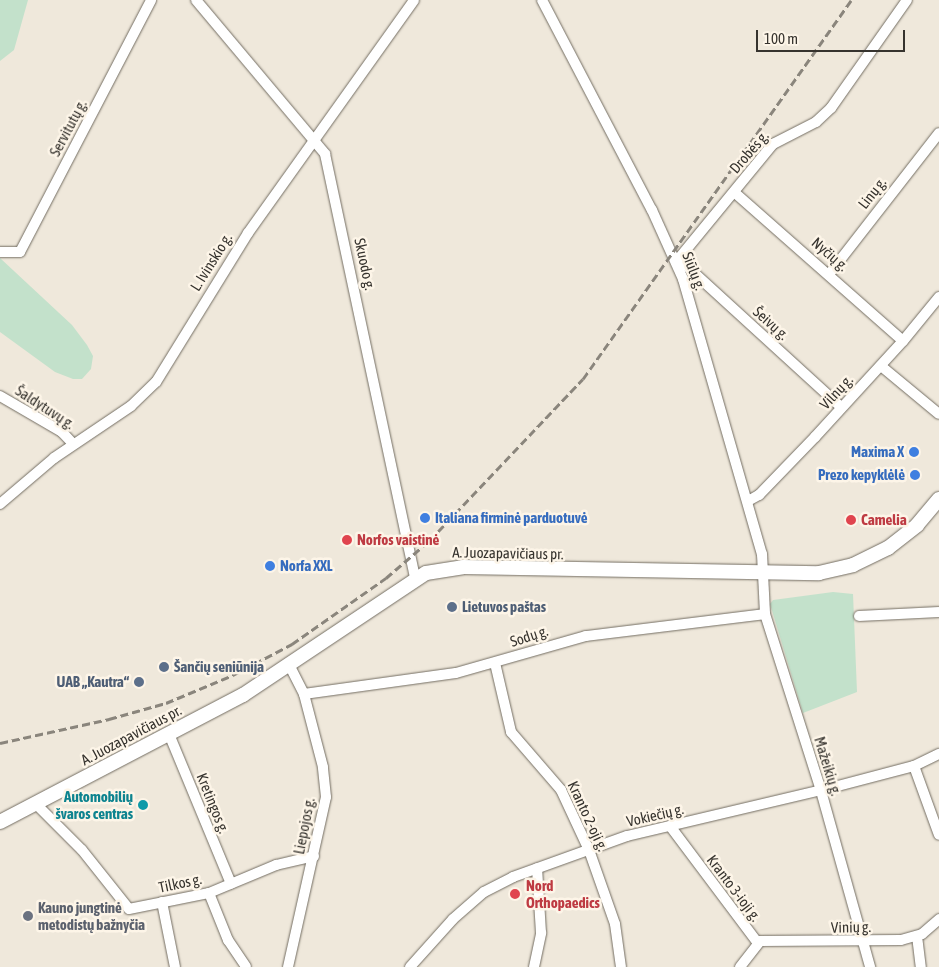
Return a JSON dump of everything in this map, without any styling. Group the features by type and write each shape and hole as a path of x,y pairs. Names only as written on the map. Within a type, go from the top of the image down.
{"main road":[{"name":"A. Juozapavičiaus pr.","path":"0,822 243,695 289,666 415,578 442,569 463,567 764,574 819,573 871,557 905,536 939,499"}],"street":[{"name":"Servitutų g.","path":"0,252 20,252 151,0"},
{"name":"Skuodo g.","path":"196,0 314,137 327,162 415,578"},
{"name":"L. Ivinskio g.","path":"0,504 73,444 131,406 156,382 216,281 314,137 414,0"},
{"path":"545,5 555,0"},
{"name":"Drobės g.","path":"678,261 773,144 816,122 831,108 907,0"},
{"name":"Siūlų g.","path":"545,5 678,261 748,501 764,574"},
{"name":"Linų g.","path":"830,273 939,133"},
{"name":"Nyčių g.","path":"734,192 830,273 903,341"},
{"name":"Šeivų g.","path":"678,261 842,407"},
{"name":"Vilnų g.","path":"748,501 759,495 881,366 939,297"},
{"path":"881,366 939,414"},
{"name":"Šaldytuvų g.","path":"0,396 62,432 73,444"},
{"name":"Mažeikių g.","path":"764,574 765,614 821,791 870,967"},
{"path":"859,616 939,612"},
{"name":"Sodų g.","path":"304,694 431,678 495,663 550,644 586,636 765,614"},
{"name":"Kranto 2-oji g.","path":"495,663 511,732 561,790 589,850 618,933 621,967"},
{"name":"Liepojos g.","path":"288,967 293,937 324,811 325,790 304,694 289,666"},
{"name":"Kretingos g.","path":"169,734 230,884"},
{"name":"Vokiečių g.","path":"410,967 453,919 484,892 537,868 589,850 670,826 821,791 914,766 939,754"},
{"path":"914,766 939,835"},
{"name":"Tilkos g.","path":"35,803 82,850 129,908 209,893 276,865 314,856"},
{"name":"Kranto 3-ioji g.","path":"670,826 758,943 740,967"},
{"path":"534,967 540,933 537,868"},
{"path":"209,893 228,940 246,967"},
{"path":"162,902 175,967"},
{"path":"922,967 917,936 939,919"},
{"name":"Vinių g.","path":"758,943 766,940 863,942 917,936"}],"green space":[{"path":"0,0 28,0 14,50 0,61"},
{"path":"0,258 72,325 87,345 93,356 91,369 82,379 73,379 55,372 0,332"},
{"path":"833,592 853,594 857,692 803,713 770,604 773,600"}],"railway":[{"path":"0,743 109,719 166,703 233,675 292,644 386,578 430,540 583,379 851,0"}],"place":[{"name":"Maxima X","path":"914,452"},
{"name":"Prezo kepyklėlė","path":"915,475"},
{"name":"Italiana firminė parduotuvė","path":"425,518"},
{"name":"Camelia","path":"851,520"},
{"name":"Norfos vaistinė","path":"347,540"},
{"name":"Norfa XXL","path":"270,566"},
{"name":"Lietuvos paštas","path":"452,607"},
{"name":"Šančių seniūnija","path":"164,667"},
{"name":"UAB „Kautra“","path":"139,682"},
{"name":"Automobilių švaros centras","path":"143,805"},
{"name":"Nord Orthopaedics","path":"515,894"},
{"name":"Kauno jungtinė metodistų bažnyčia","path":"28,916"}]}
